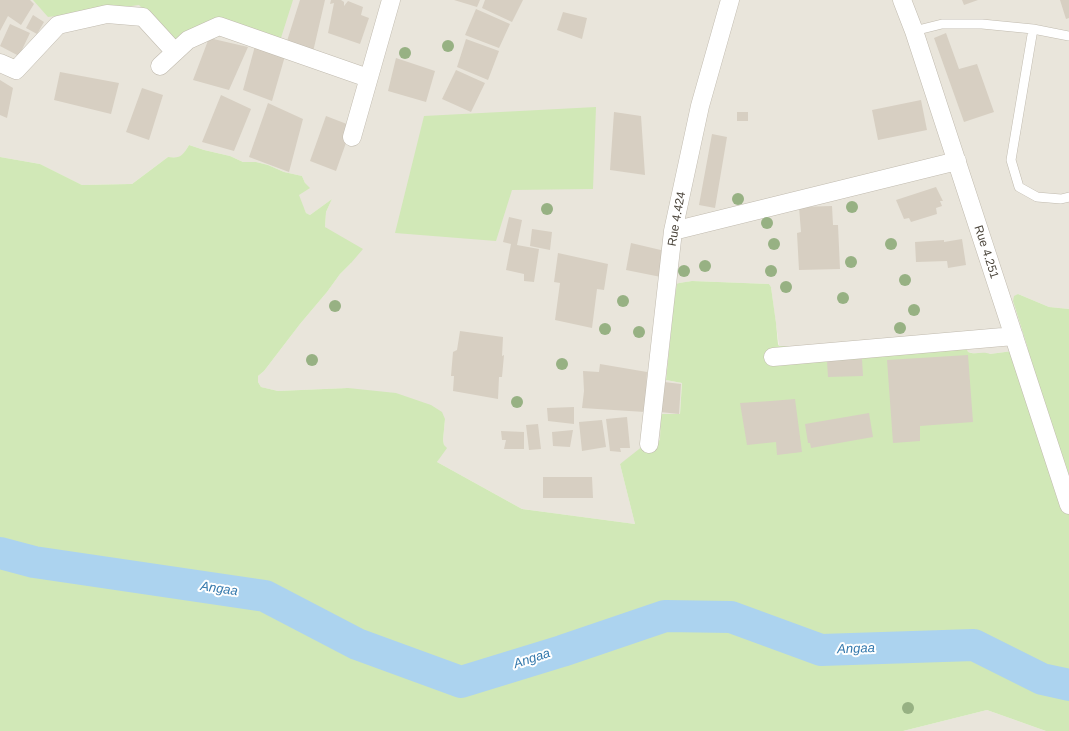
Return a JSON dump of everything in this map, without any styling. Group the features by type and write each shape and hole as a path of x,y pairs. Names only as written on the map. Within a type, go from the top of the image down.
{"street":[{"path":"352,137 391,0"},
{"name":"Rue 4.424","path":"649,444 673,231 700,106 730,0"},
{"name":"Rue 4.251","path":"902,0 914,31 957,161 1069,505"},
{"path":"0,63 16,70 58,25 107,14 143,17 175,52"},
{"path":"160,66 188,40 219,26 368,78"},
{"path":"673,231 957,161"},
{"path":"773,357 1014,336"}],"lane":[{"path":"914,31 942,24 982,24 1033,29 1069,36"},
{"path":"1033,29 1011,160 1020,187 1037,197 1060,199 1069,197"}],"shaded area":[{"path":"0,0 1069,0 1069,309 1049,307 1018,294 1013,301 1028,349 990,354 968,352 966,347 779,346 771,287 769,284 692,281 679,283 672,324 666,380 682,383 680,414 661,414 661,440 653,442 620,464 635,524 522,509 437,462 444,445 445,419 348,388 278,391 261,387 258,382 258,376 264,371 340,274 351,263 325,227 326,212 332,199 310,215 306,213 298,195 305,183 302,176 284,172 268,165 256,162 243,162 230,156 189,145 183,155 177,158 168,157 132,184 82,185 40,164 0,157"},
{"path":"987,710 1046,731 903,731"}],"green space":[{"path":"33,0 293,0 280,41 222,18 174,40 139,5 48,17"},
{"path":"596,107 593,189 512,190 496,241 395,233 424,116"},
{"path":"189,145 230,156 243,162 256,162 268,165 284,172 302,176 305,183 310,188 299,195 306,213 310,215 332,199 326,212 325,227 363,249 340,274 264,371 258,376 258,382 261,387 278,391 348,388 396,393 431,405 442,412 445,419 443,440 444,445 447,448 437,462 522,509 635,524 620,464 643,446 660,440 661,414 680,414 682,383 666,380 674,302 677,284 679,283 692,281 769,284 771,287 779,346 966,347 968,352 971,353 990,354 1028,349 1013,301 1014,296 1018,294 1049,307 1069,309 1069,731 1046,731 987,710 903,731 0,731 0,157 40,164 82,185 132,184 168,157 181,156"}],"building":[{"path":"0,0 30,0 34,4 21,25 8,16 0,31"},
{"path":"300,0 325,0 313,52 287,41"},
{"path":"331,0 341,0 344,2 344,6 348,1 363,7 361,15 369,18 360,44 328,33 334,3 330,4"},
{"path":"454,0 480,0 477,7"},
{"path":"485,0 523,0 512,22 482,8"},
{"path":"962,0 978,0 964,5"},
{"path":"1060,0 1069,0 1069,18 1066,19"},
{"path":"476,9 510,24 499,48 465,35"},
{"path":"563,12 587,18 582,39 557,30"},
{"path":"33,15 44,22 37,34 26,28"},
{"path":"10,24 30,33 19,56 0,46"},
{"path":"946,33 959,69 977,64 994,112 964,122 934,38"},
{"path":"209,38 248,47 229,90 193,80"},
{"path":"466,39 499,51 488,80 457,67"},
{"path":"255,46 285,56 272,101 243,90"},
{"path":"396,58 435,71 426,102 388,91"},
{"path":"456,70 485,83 471,112 442,99"},
{"path":"60,72 119,83 111,114 54,100"},
{"path":"0,80 13,88 7,118 0,115"},
{"path":"142,88 163,95 149,140 126,132"},
{"path":"221,95 251,109 234,151 202,142"},
{"path":"921,100 927,130 878,140 872,110"},
{"path":"268,103 303,119 289,172 249,157"},
{"path":"614,112 641,116 645,175 610,170"},
{"path":"737,112 748,112 748,121 737,121"},
{"path":"326,116 352,126 336,171 310,161"},
{"path":"712,134 727,137 715,208 699,205"},
{"path":"936,187 943,201 940,201 942,206 936,208 937,214 911,222 909,218 904,219 896,200"},
{"path":"832,206 833,225 838,225 840,269 799,270 797,233 801,232 799,207"},
{"path":"509,217 522,220 517,245 539,249 534,282 524,281 524,274 506,270 511,244 503,242"},
{"path":"532,229 552,232 550,250 530,246"},
{"path":"962,239 966,265 948,268 947,261 916,262 915,242 944,240 944,242"},
{"path":"631,243 665,251 661,277 626,270"},
{"path":"558,253 608,264 604,290 597,289 592,328 555,320 560,283 554,282"},
{"path":"460,331 503,337 502,356 504,355 502,377 499,377 498,399 453,391 454,376 451,376 453,352 457,350"},
{"path":"968,355 973,422 920,426 920,441 893,443 887,360"},
{"path":"862,359 863,376 828,377 827,361"},
{"path":"600,364 647,372 645,412 582,408 584,391 583,371 599,372"},
{"path":"664,382 681,384 679,414 660,412"},
{"path":"795,399 802,452 777,455 776,442 747,445 740,403"},
{"path":"574,407 574,424 548,421 547,408"},
{"path":"869,413 873,437 811,448 810,443 808,443 805,424"},
{"path":"627,417 630,448 620,448 621,452 610,451 606,419"},
{"path":"602,420 606,447 582,451 579,422"},
{"path":"538,424 541,449 529,450 526,425"},
{"path":"573,430 570,447 553,446 552,432"},
{"path":"501,431 524,432 524,449 504,449 506,440 502,440"},
{"path":"543,477 592,477 593,498 543,498"}],"waterway":[{"name":"Angaa","path":"0,553 34,562 265,596 357,644 461,682 562,651 665,616 731,617 821,650 974,645 1042,679 1069,685"}]}
